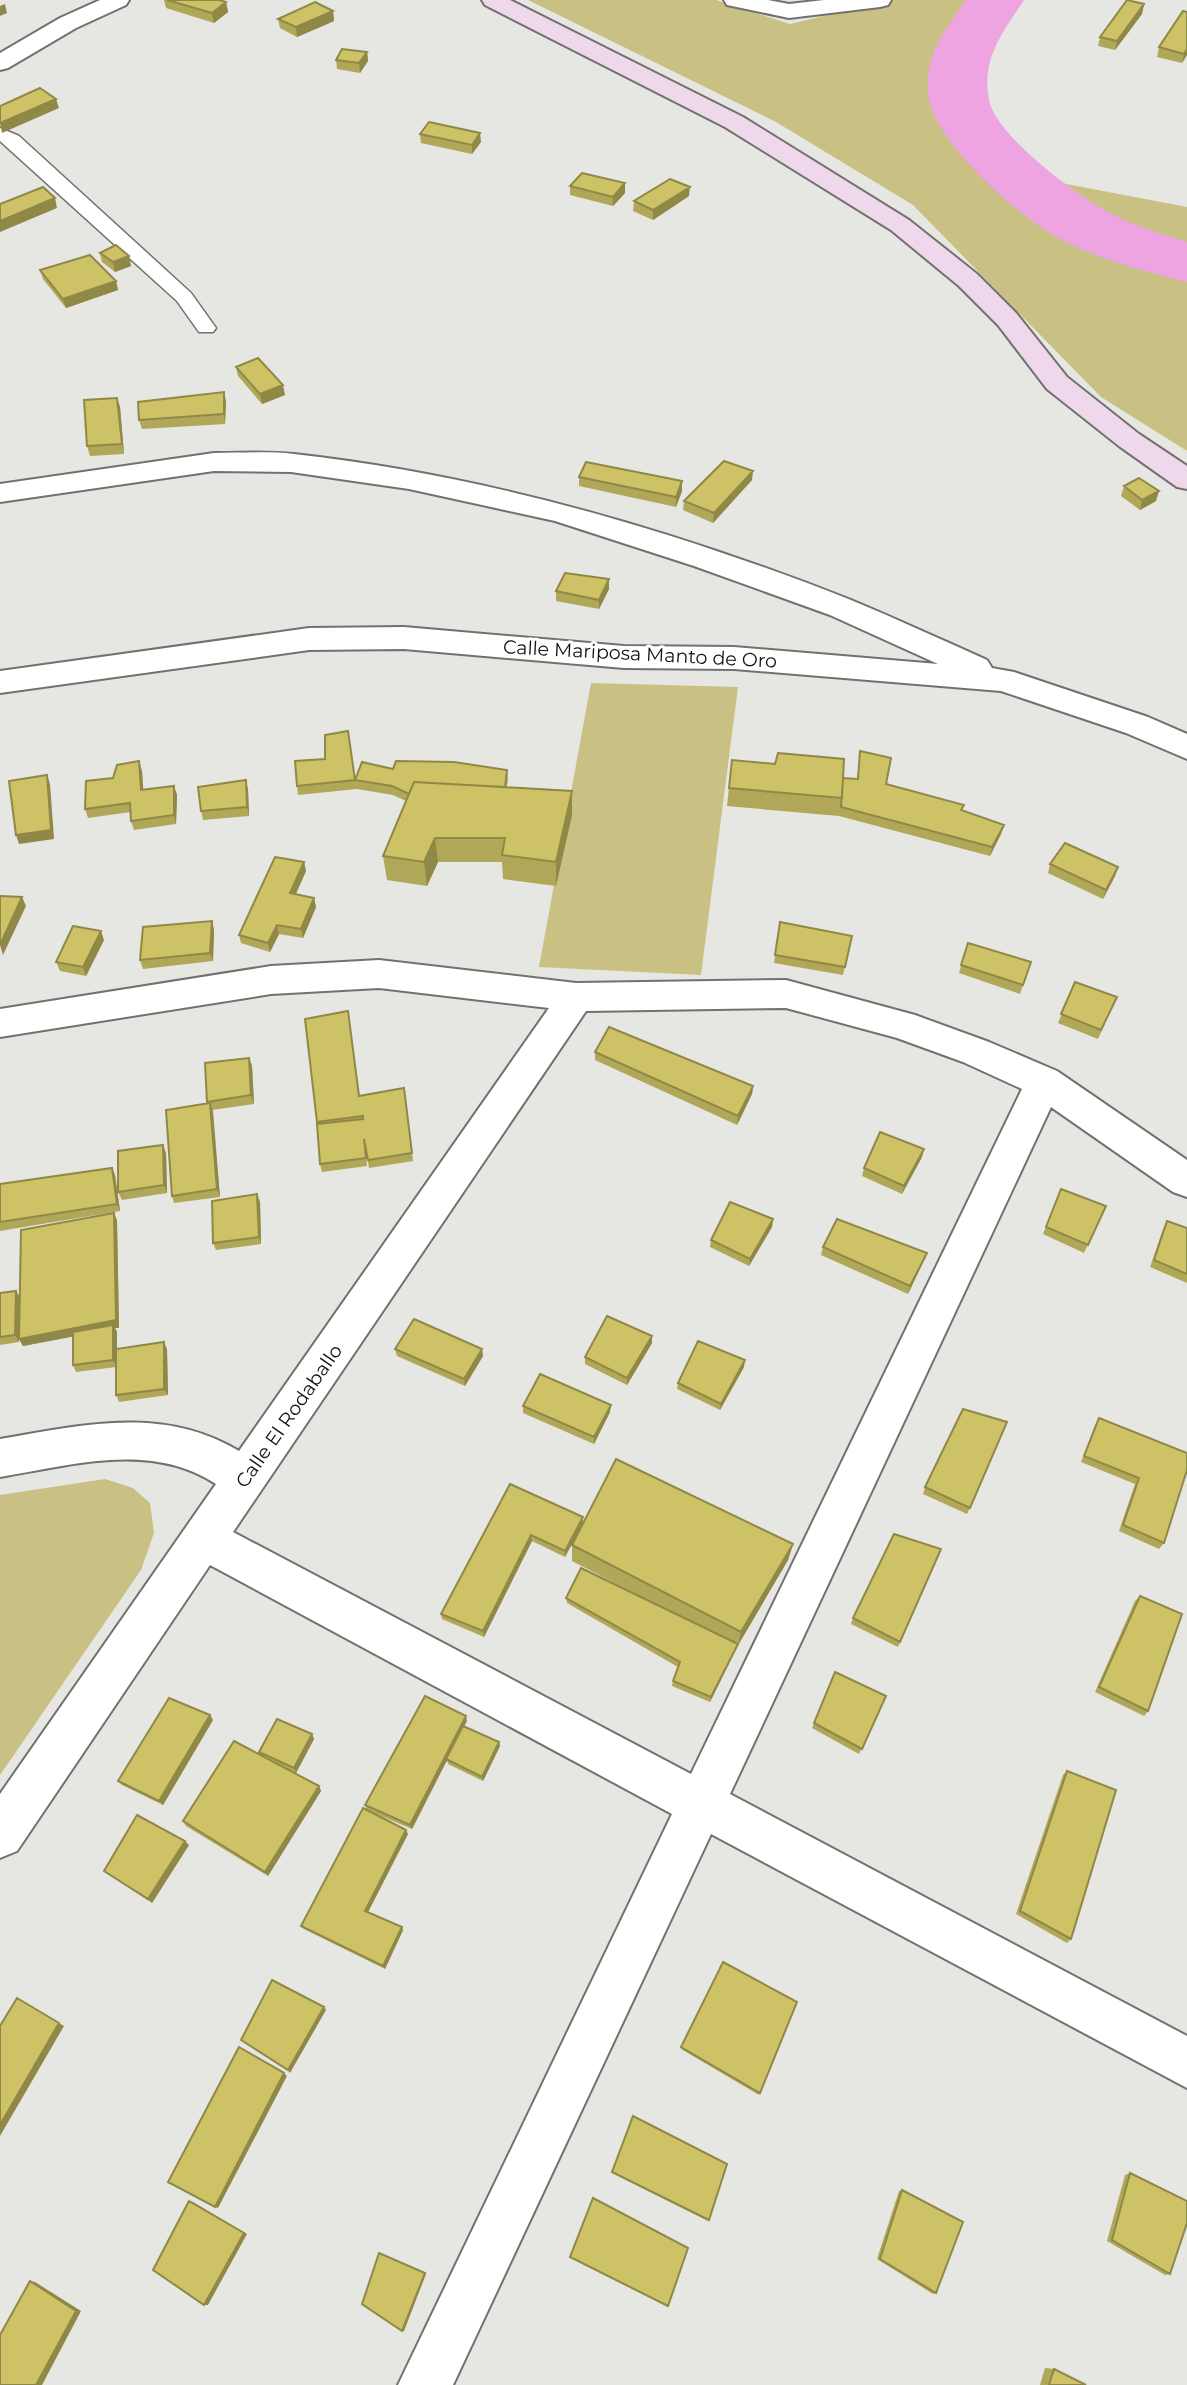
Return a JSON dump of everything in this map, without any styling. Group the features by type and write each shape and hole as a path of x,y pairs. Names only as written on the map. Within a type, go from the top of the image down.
{"street":[{"path":"0,63 68,23 118,0"},
{"path":"493,0 734,122 900,225 978,290 1007,319 1057,383 1129,440 1187,480"},
{"path":"735,0 789,11 880,0"},
{"path":"0,494 214,462 291,463 409,480 560,513 705,559 841,608 1003,680"},
{"name":"Calle Mariposa Manto de Oro","path":"0,682 309,639 390,638 624,657 746,659 1003,680 1137,725 1187,747"},
{"path":"0,1023 271,980 379,974 576,997 786,994 902,1025 976,1052 1044,1082 1187,1181"},
{"name":"Calle El Rodaballo","path":"0,1834 576,997"},
{"path":"425,2385 1044,1082"},
{"path":"0,1458 100,1442 154,1441 202,1453 246,1479"},
{"path":"202,1538 1187,2063"}],"lane":[{"path":"0,134 12,140 184,297 206,328"}],"shaded area":[{"path":"528,0 716,0 790,24 891,0 988,0 964,48 967,88 999,133 1056,182 1187,207 1187,451 1101,397 913,205 776,122"},
{"path":"591,683 738,687 701,975 539,967"},
{"path":"105,1479 133,1488 150,1503 154,1533 141,1570 0,1775 0,1495"}],"building":[{"path":"167,0 219,0 226,2 212,13"},
{"path":"1127,0 1144,4 1117,41 1100,37"},
{"path":"315,2 333,11 296,27 278,19"},
{"path":"1183,11 1187,12 1187,49 1184,54 1159,47"},
{"path":"342,49 367,52 359,63 336,60"},
{"path":"40,88 56,99 0,123 0,106"},
{"path":"429,122 480,133 472,145 420,134"},
{"path":"582,173 625,183 613,197 570,186"},
{"path":"670,179 690,187 653,210 634,201"},
{"path":"43,187 55,198 0,221 0,204"},
{"path":"116,245 129,256 113,262 100,253"},
{"path":"90,255 116,281 63,299 40,270"},
{"path":"258,358 283,385 260,394 236,367"},
{"path":"224,392 224,414 139,420 138,402"},
{"path":"117,398 122,444 87,446 84,400"},
{"path":"724,461 753,471 714,513 684,501"},
{"path":"586,462 682,481 676,497 579,477"},
{"path":"1139,478 1159,491 1142,500 1124,486"},
{"path":"565,573 609,579 599,600 556,591"},
{"path":"348,731 355,780 297,786 295,761 325,759 325,735"},
{"path":"860,751 891,758 886,784 964,805 961,810 1004,825 992,847 841,807 843,778 858,779"},
{"path":"778,753 844,759 842,798 729,788 732,760 775,764"},
{"path":"139,761 141,790 174,786 174,815 131,821 130,803 85,809 86,781 113,778 117,765"},
{"path":"396,761 454,762 507,770 505,787 414,782 409,794 392,786 355,780 362,762 393,769"},
{"path":"47,775 51,830 16,835 9,781"},
{"path":"246,780 247,807 201,811 198,787"},
{"path":"414,782 572,791 556,862 502,855 505,838 435,838 424,862 383,856"},
{"path":"1065,843 1118,867 1106,890 1050,864"},
{"path":"275,857 304,862 290,893 314,898 301,929 277,925 268,943 239,935"},
{"path":"0,896 22,897 0,945"},
{"path":"212,921 210,953 140,960 143,927"},
{"path":"780,922 852,936 845,967 775,955"},
{"path":"73,926 101,931 83,967 56,962"},
{"path":"968,943 1031,962 1023,985 961,965"},
{"path":"1075,982 1117,997 1101,1030 1061,1014"},
{"path":"348,1011 359,1096 404,1088 412,1153 368,1160 364,1139 366,1158 320,1164 317,1124 363,1119 363,1116 317,1122 305,1019"},
{"path":"609,1027 753,1086 738,1116 595,1052"},
{"path":"249,1058 251,1095 207,1102 205,1063"},
{"path":"210,1103 217,1189 172,1196 166,1110"},
{"path":"880,1132 924,1149 904,1186 864,1168"},
{"path":"163,1145 164,1185 118,1192 118,1151"},
{"path":"112,1168 117,1204 0,1222 0,1184"},
{"path":"1061,1189 1106,1206 1088,1245 1046,1227"},
{"path":"257,1194 259,1237 213,1243 212,1201"},
{"path":"730,1202 773,1219 750,1259 711,1240"},
{"path":"114,1213 116,1320 19,1339 21,1230"},
{"path":"837,1219 927,1253 910,1286 823,1247"},
{"path":"1167,1221 1187,1228 1187,1274 1154,1260"},
{"path":"16,1291 15,1335 0,1337 0,1293"},
{"path":"607,1316 652,1336 627,1378 585,1357"},
{"path":"414,1319 482,1349 464,1379 395,1349"},
{"path":"113,1325 113,1360 73,1365 73,1332"},
{"path":"698,1341 745,1360 721,1404 678,1383"},
{"path":"164,1342 164,1389 116,1395 116,1349"},
{"path":"540,1374 611,1405 594,1437 523,1406"},
{"path":"963,1409 1007,1422 970,1508 925,1487"},
{"path":"1099,1418 1187,1453 1187,1470 1164,1543 1123,1525 1139,1478 1084,1456"},
{"path":"616,1459 793,1544 741,1632 572,1545"},
{"path":"510,1484 583,1517 565,1551 531,1535 483,1631 441,1614"},
{"path":"894,1534 941,1549 900,1642 853,1618"},
{"path":"581,1568 738,1644 711,1697 673,1681 680,1662 566,1598"},
{"path":"1140,1596 1182,1614 1148,1711 1099,1687"},
{"path":"835,1672 886,1696 862,1749 814,1723"},
{"path":"425,1696 466,1716 410,1825 365,1805"},
{"path":"169,1698 210,1715 159,1801 118,1781"},
{"path":"277,1719 312,1734 294,1768 259,1752"},
{"path":"463,1726 499,1742 482,1777 446,1759"},
{"path":"234,1741 319,1786 265,1872 183,1821"},
{"path":"1067,1771 1116,1790 1071,1939 1020,1911"},
{"path":"363,1808 406,1830 365,1911 402,1927 383,1966 301,1926"},
{"path":"137,1815 185,1841 148,1899 104,1871"},
{"path":"723,1962 797,2002 760,2093 681,2047"},
{"path":"272,1980 324,2007 288,2070 241,2040"},
{"path":"17,1998 59,2023 0,2125 0,2026"},
{"path":"239,2047 284,2073 215,2207 168,2182"},
{"path":"633,2116 727,2164 709,2220 612,2172"},
{"path":"1130,2173 1187,2201 1187,2223 1170,2274 1112,2240"},
{"path":"902,2190 963,2222 936,2293 880,2259"},
{"path":"593,2198 688,2248 668,2306 570,2257"},
{"path":"189,2201 244,2233 204,2305 153,2270"},
{"path":"379,2253 425,2273 402,2331 362,2304"},
{"path":"30,2281 76,2311 36,2385 0,2385 0,2335"},
{"path":"1054,2369 1086,2385 1049,2385"}],"waterway":[{"path":"995,0 970,40 959,66 960,100 970,124 1014,173 1066,215 1118,241 1187,262"}]}
